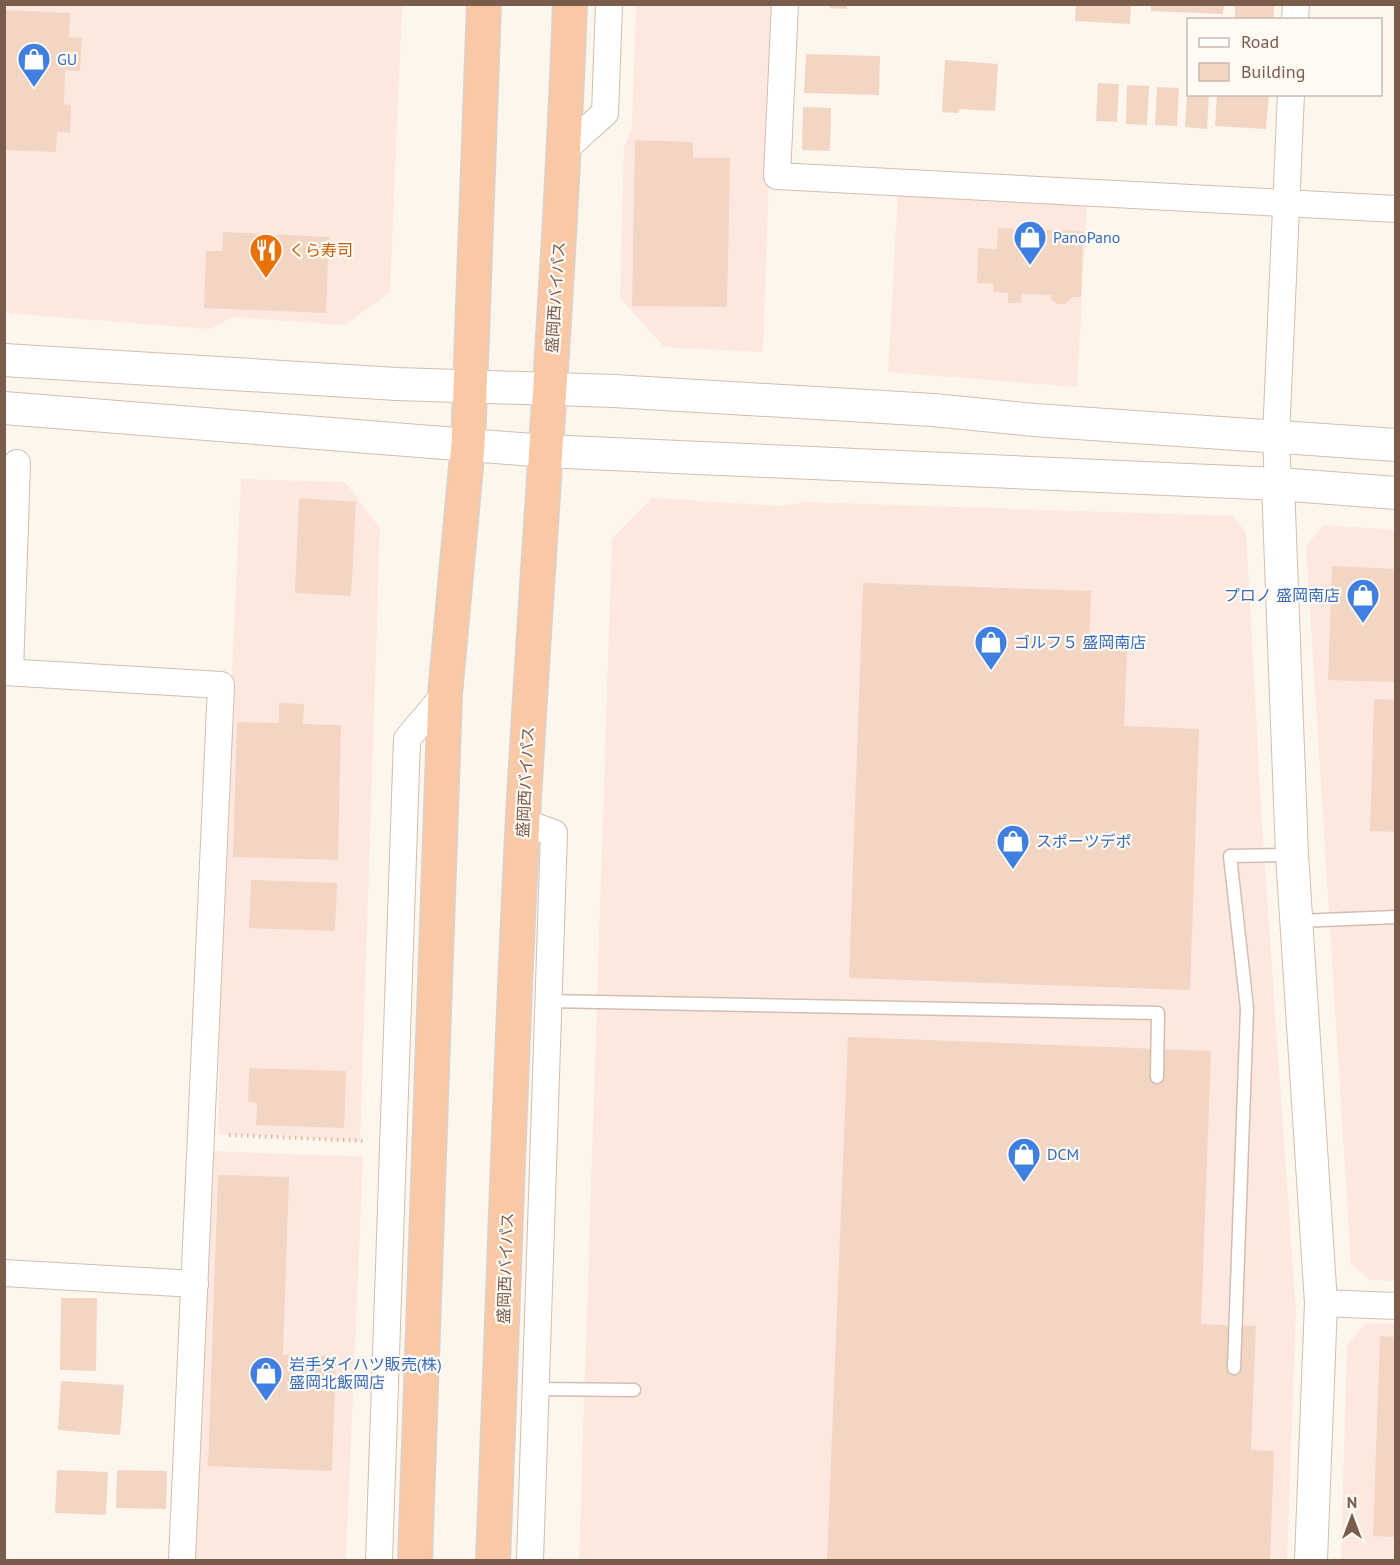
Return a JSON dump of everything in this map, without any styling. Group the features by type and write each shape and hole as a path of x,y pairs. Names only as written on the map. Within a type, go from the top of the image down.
{"highway":[{"name":"盛岡西バイパス","path":"493,1560 523,822 548,389 565,149 570,4"},
{"path":"415,1560 446,694 468,445 480,8"}],"street":[{"path":"565,149 605,113 609,4"},
{"path":"785,4 777,176 1395,209"},
{"path":"1291,96 1276,437 1296,921 1321,1303 1311,1560"},
{"path":"4,360 385,383 614,391 933,410 1034,420 1395,445"},
{"path":"4,408 545,451 1278,484 1395,494"},
{"path":"17,463 7,672 221,685 182,1560"},
{"path":"379,1560 406,739 446,694"},
{"path":"523,822 554,834 530,1560"},
{"path":"4,1273 195,1284"},
{"path":"1321,1303 1395,1306"}],"lane":[{"path":"1234,1368 1247,1008 1230,856 1293,855"},
{"path":"1296,921 1395,917"},
{"path":"549,1001 1158,1013 1157,1077"},
{"path":"536,1389 634,1390"}],"path":[{"path":"201,1134 373,1142"}],"shaded area":[{"path":"4,5 402,5 390,292 345,325 232,317 210,329 5,313"},
{"path":"636,5 775,5 763,352 664,347 620,298 624,148 632,127"},
{"path":"898,193 1087,205 1077,387 888,372"},
{"path":"241,479 345,482 380,528 360,1141 218,1134 223,865"},
{"path":"652,498 781,506 806,502 1232,516 1246,532 1262,824 1296,1313 1287,1560 579,1560 612,539"},
{"path":"1324,525 1395,530 1395,1281 1370,1280 1351,1264 1306,546"},
{"path":"210,1151 363,1157 346,1560 195,1560"},
{"path":"1366,1323 1395,1324 1395,1560 1341,1560 1347,1346"}],"building":[{"path":"830,4 847,4 847,9 830,8"},
{"path":"1076,4 1131,4 1130,24 1075,21"},
{"path":"1151,4 1224,4 1223,14 1151,11"},
{"path":"1235,5 1274,5 1274,18 1235,18"},
{"name":"GU","path":"4,10 70,13 69,37 82,38 80,71 65,70 64,104 71,105 70,133 57,132 56,152 4,150"},
{"path":"806,54 880,56 879,95 804,93"},
{"path":"945,60 998,64 995,111 960,109 958,113 942,112"},
{"path":"1098,83 1119,84 1117,122 1096,121"},
{"path":"1127,85 1149,86 1147,125 1126,124"},
{"path":"1157,87 1179,88 1177,126 1155,125"},
{"path":"1187,94 1187,96 1209,96 1207,129 1185,127"},
{"path":"1217,96 1269,96 1266,129 1215,126"},
{"path":"803,107 831,108 830,151 802,150"},
{"path":"635,140 693,142 693,158 730,158 727,307 632,306"},
{"name":"PanoPano","path":"998,228 1083,231 1081,297 1072,297 1065,304 1057,304 1051,299 1051,295 1022,294 1021,303 1008,303 1008,293 993,292 993,284 977,283 978,248 997,249"},
{"name":"くら寿司","path":"223,232 329,237 326,313 204,308 206,251 222,251"},
{"path":"299,498 356,502 351,596 295,593"},
{"name":"プロノ 盛岡南店","path":"1332,566 1396,569 1396,682 1328,680"},
{"path":"863,583 1091,591 1089,648 1127,650 1124,726 1199,729 1190,990 849,978"},
{"path":"1374,699 1396,700 1396,832 1370,831"},
{"path":"279,703 304,704 303,724 341,725 338,860 233,857 237,722 279,723"},
{"path":"251,880 337,883 335,931 249,928"},
{"name":"DCM","path":"848,1037 1211,1051 1201,1324 1256,1326 1251,1450 1274,1451 1270,1560 827,1560"},
{"path":"249,1068 346,1071 344,1128 256,1125 257,1103 248,1102"},
{"path":"218,1175 289,1177 283,1355 336,1356 332,1471 208,1466"},
{"path":"61,1298 97,1298 96,1371 60,1370"},
{"path":"1380,1336 1396,1337 1396,1537 1373,1536"},
{"path":"61,1381 124,1385 120,1435 58,1430"},
{"path":"57,1470 108,1472 106,1515 55,1513"},
{"path":"117,1470 167,1471 166,1509 116,1508"}],"place":[{"name":"GU","path":"34,88"},
{"name":"PanoPano","path":"1030,266"},
{"name":"くら寿司","path":"266,279"},
{"name":"プロノ 盛岡南店","path":"1363,624"},
{"name":"ゴルフ５ 盛岡南店","path":"991,671"},
{"name":"スポーツデポ","path":"1013,870"},
{"name":"DCM","path":"1024,1183"},
{"name":"岩手ダイハツ販売(株) 盛岡北飯岡店","path":"266,1402"}]}
